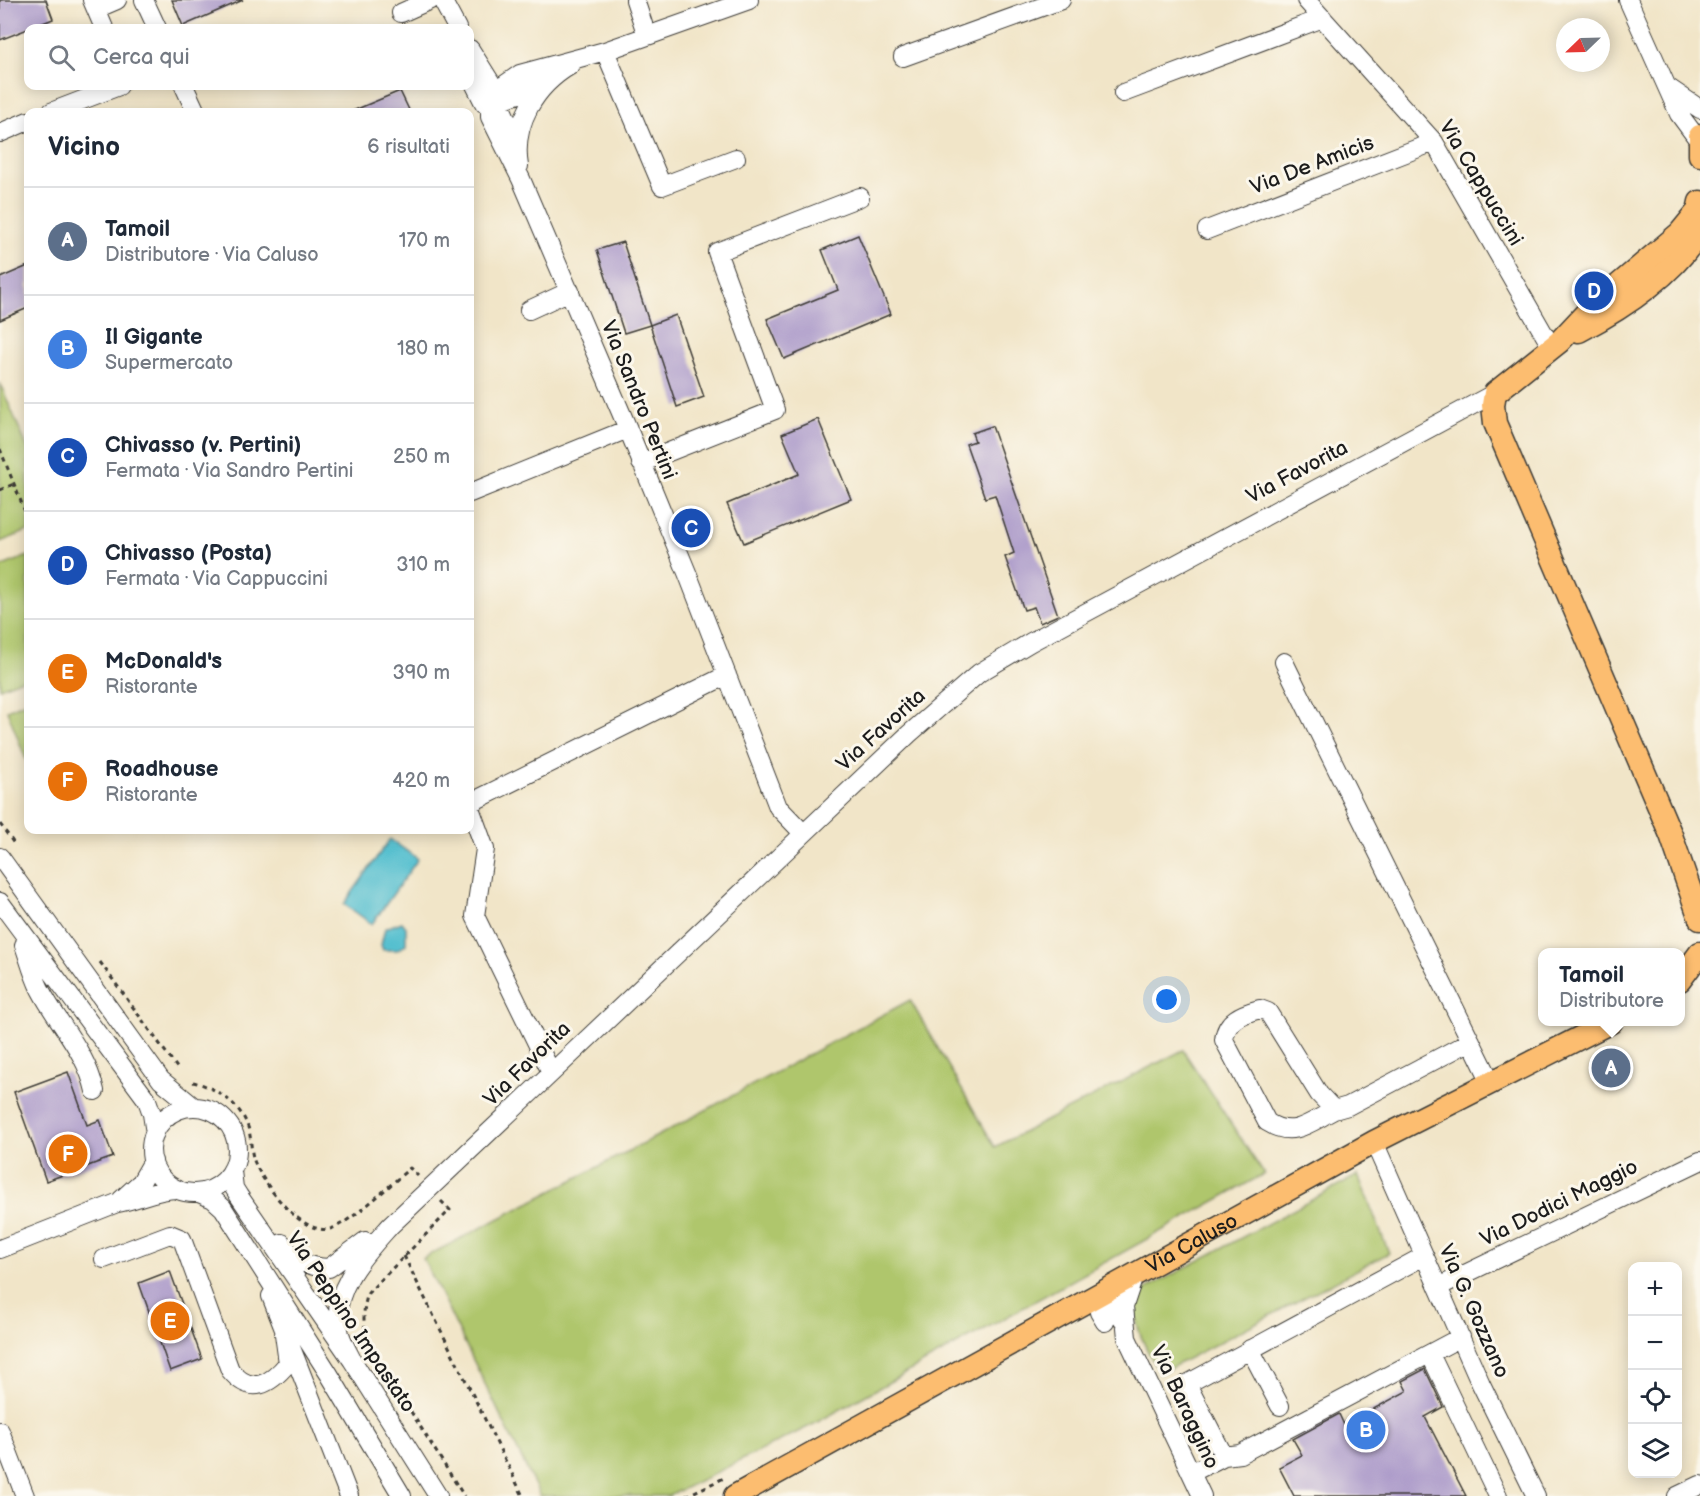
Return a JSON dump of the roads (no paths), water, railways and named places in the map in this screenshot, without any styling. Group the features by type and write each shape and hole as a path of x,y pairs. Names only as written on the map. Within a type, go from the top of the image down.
{"main road":[{"path":"1700,202 1698,211 1680,233 1589,310 1556,345 1495,393 1492,405 1495,423 1671,835 1700,919"},
{"path":"1556,345 1610,315 1698,242"},
{"path":"1671,835 1700,881"},
{"path":"1685,973 1700,953"},
{"path":"1685,987 1700,980"},
{"name":"Via Caluso","path":"735,1496 1374,1142 1603,1026"},
{"name":"Via Caluso","path":"722,1496 776,1473"}],"street":[{"path":"102,24 94,4 117,0"},
{"path":"144,0 156,24"},
{"path":"401,13 430,0"},
{"path":"635,0 647,36"},
{"path":"521,178 490,117 491,95 505,82 531,70 605,51 749,0"},
{"path":"903,57 1061,0"},
{"name":"Via Cappuccini","path":"1306,0 1434,142 1556,345"},
{"path":"1628,0 1679,114 1700,144"},
{"path":"1123,93 1323,18"},
{"path":"605,51 662,186 736,158"},
{"path":"491,95 518,96 547,83 586,56"},
{"path":"474,62 508,70 531,70"},
{"path":"474,65 517,144 521,178"},
{"path":"517,144 527,111 535,96 547,83"},
{"path":"1668,87 1700,110"},
{"path":"61,108 109,90"},
{"path":"186,90 194,108"},
{"path":"0,133 24,123"},
{"name":"Via De Amicis","path":"1207,230 1434,142"},
{"name":"Via Sandro Pertini","path":"521,178 628,429 778,807 803,833"},
{"path":"641,463 775,410 717,252 860,197"},
{"path":"528,310 570,291"},
{"name":"Via Favorita","path":"352,1360 340,1332 339,1312 345,1285 354,1268 390,1226 803,833 909,734 979,673 1276,508 1495,393"},
{"path":"474,491 628,429"},
{"path":"1284,662 1492,1084"},
{"path":"474,801 727,675"},
{"path":"474,819 485,849 475,916 551,1071"},
{"path":"0,857 161,1080 194,1107 215,1113 232,1128 237,1142 235,1164 224,1182 212,1190 199,1193 163,1189 136,1200 117,1203 0,1249"},
{"path":"0,902 147,1100 153,1114 155,1133 151,1152 153,1161 161,1178 177,1189"},
{"path":"17,926 40,988 77,1045 91,1074 95,1091"},
{"path":"1334,1110 1319,1094 1268,1012 1260,1009 1230,1022 1225,1030 1224,1040 1267,1122 1279,1130 1295,1130 1334,1110 1348,1106 1471,1041"},
{"path":"155,1133 168,1115 180,1109 194,1107"},
{"name":"Via G. Gozzano","path":"1374,1142 1438,1287 1536,1496"},
{"path":"117,1203 141,1182 153,1161"},
{"name":"Via Dodici Maggio","path":"1438,1287 1700,1161"},
{"name":"Via Favorita","path":"235,1164 243,1186 297,1260 315,1267 329,1268 369,1238 390,1226"},
{"name":"Via Peppino Impastato","path":"235,1164 234,1188 352,1360 438,1496"},
{"name":"Via Peppino Impastato","path":"199,1193 213,1199 223,1208 402,1496"},
{"path":"104,1259 170,1234 182,1239 230,1370 237,1379 249,1385 262,1385 276,1378 288,1363 284,1334"},
{"path":"1224,1456 1186,1384 1424,1256"},
{"path":"262,1268 284,1334 349,1496"},
{"path":"1126,1329 1124,1306 1135,1273"},
{"path":"1097,1295 1099,1312 1105,1322"},
{"name":"Via Baraggino","path":"1097,1295 1113,1305 1126,1329 1202,1496"},
{"name":"Via Baraggino","path":"1070,1309 1126,1329"},
{"path":"1191,1473 1224,1456 1240,1454 1461,1337"},
{"path":"1250,1349 1280,1406"},
{"path":"1430,1354 1498,1496"},
{"path":"0,1431 25,1496"},
{"path":"1677,1496 1700,1485"}],"water":[{"path":"390,839 418,859 372,924 344,904"},
{"path":"402,922 406,927 406,944 397,950 383,950 381,945 385,928"}],"place":[{"name":"Chivasso (Posta)","path":"1594,291"},
{"name":"Chivasso (v. Pertini)","path":"691,528"},
{"name":"Tamoil","path":"1611,1068"},
{"name":"Roadhouse","path":"68,1154"},
{"name":"McDonald's","path":"170,1321"},
{"name":"Il Gigante","path":"1366,1430"}]}
